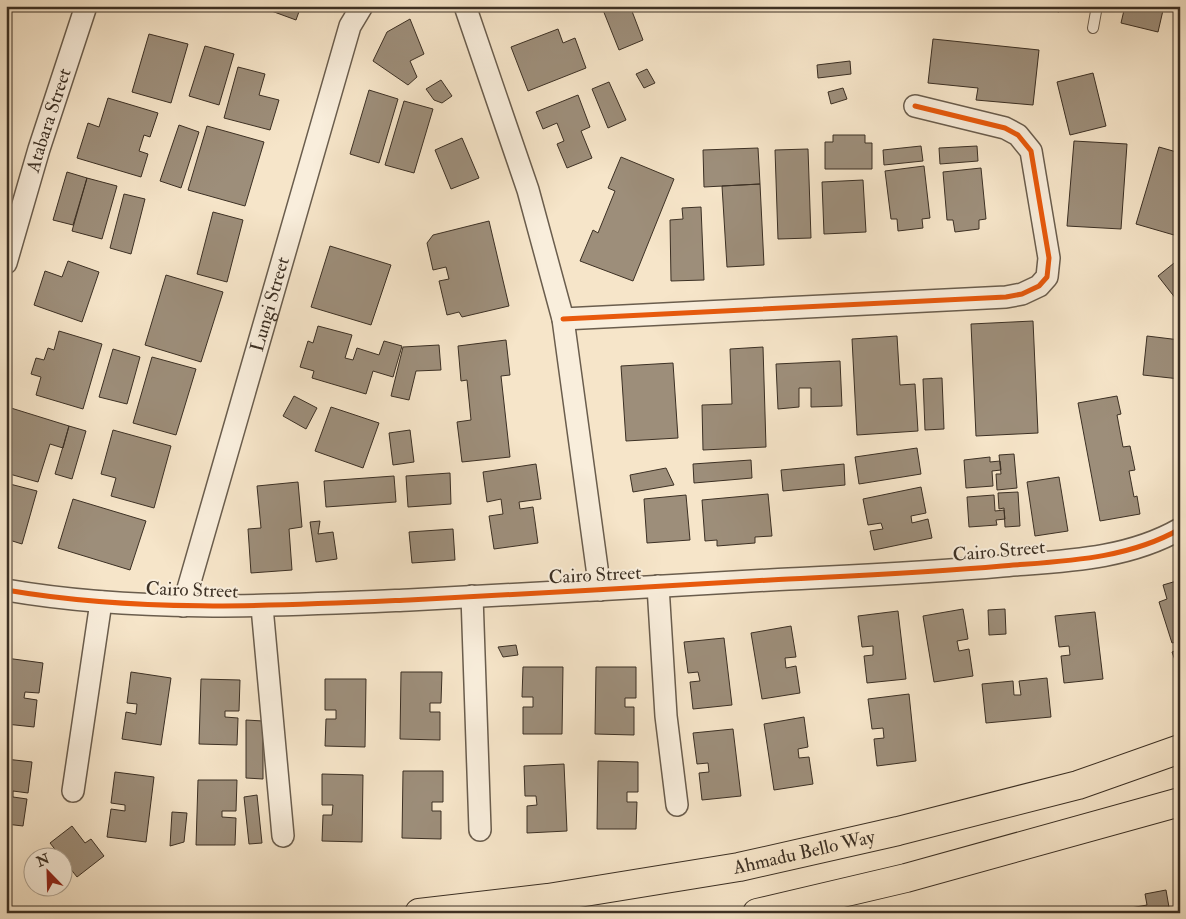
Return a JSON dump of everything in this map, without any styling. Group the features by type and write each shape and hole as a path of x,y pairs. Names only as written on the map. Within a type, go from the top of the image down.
{"main road":[{"name":"Ahmadu Bello Way","path":"419,913 548,898 739,867 898,831 1078,785 1180,749"},
{"path":"757,913 906,878 1180,802"}],"street":[{"name":"Atabara Street","path":"6,263 39,149 86,6"},
{"name":"Lungi Street","path":"183,606 350,26 362,6"},
{"path":"464,6 528,190 564,319 600,590"},
{"path":"564,319 1006,297 1022,294 1039,286 1047,277 1049,258 1031,151 1018,135 1005,128 914,106"},
{"name":"Cairo Street","path":"6,590 101,602 262,607 600,590 950,570 1093,558 1156,542 1180,529"},
{"path":"658,586 666,716 677,805"},
{"path":"472,596 480,830"},
{"path":"73,791 101,602"},
{"path":"262,607 283,836"}],"lane":[{"path":"1093,28 1097,6"}],"building":[{"path":"267,6 301,6 296,20 266,9"},
{"path":"613,6 630,6 643,40 619,50 603,10"},
{"path":"1037,6 1060,6 1059,12"},
{"path":"1125,6 1164,6 1158,32 1121,23"},
{"path":"410,19 424,54 410,61 417,77 408,85 373,61 387,32"},
{"path":"558,29 563,43 575,38 586,68 528,91 511,47"},
{"path":"149,34 188,44 171,103 132,92"},
{"path":"933,39 1039,50 1033,105 976,100 978,88 928,83"},
{"path":"205,46 234,54 219,105 189,96"},
{"path":"850,61 851,74 818,78 817,65"},
{"path":"238,67 265,74 259,95 279,100 270,130 224,118"},
{"path":"647,69 655,83 644,88 636,74"},
{"path":"1093,73 1106,126 1070,135 1057,82"},
{"path":"441,80 452,96 442,103 434,100 426,89"},
{"path":"609,82 626,120 608,128 592,89"},
{"path":"843,88 847,99 831,104 828,92"},
{"path":"369,90 398,99 379,163 350,154"},
{"path":"578,95 590,127 581,131 592,158 567,168 557,144 564,141 557,123 543,129 536,112"},
{"path":"108,98 158,113 150,137 144,135 139,151 148,154 141,177 77,158 88,123 99,127"},
{"path":"404,101 433,109 414,173 385,165"},
{"path":"179,125 199,132 181,188 160,181"},
{"path":"207,126 264,142 245,206 188,190"},
{"path":"833,135 865,135 865,143 872,143 872,169 825,169 825,142 833,142"},
{"path":"462,138 479,178 451,189 435,150"},
{"path":"1074,141 1127,144 1121,229 1067,226"},
{"path":"921,146 923,161 884,165 883,150"},
{"path":"977,146 978,161 940,164 939,148"},
{"path":"1159,147 1180,153 1180,215 1174,235 1136,224"},
{"path":"758,148 760,184 704,187 703,150"},
{"path":"808,149 811,238 778,239 775,150"},
{"path":"621,157 674,179 633,281 580,261 593,230 598,233 615,191 608,188"},
{"path":"924,166 930,218 922,219 923,228 898,231 897,219 891,219 885,171"},
{"path":"981,168 986,219 979,220 979,229 955,232 953,220 947,220 943,172"},
{"path":"67,172 87,178 73,225 53,220"},
{"path":"87,178 117,186 102,239 72,231"},
{"path":"863,180 866,232 824,234 822,182"},
{"path":"760,184 764,265 727,267 722,186"},
{"path":"124,194 145,199 131,254 110,248"},
{"path":"701,207 704,280 671,281 670,220 683,219 682,208"},
{"path":"213,212 243,220 227,282 197,274"},
{"path":"489,221 509,306 462,317 459,312 447,315 439,281 449,279 446,267 433,270 427,243 433,235"},
{"path":"330,246 391,265 371,325 311,307"},
{"path":"1180,259 1180,304 1158,276"},
{"path":"68,261 99,272 82,322 34,305 45,271 62,277"},
{"path":"166,275 223,292 201,362 145,345"},
{"path":"1033,321 1038,433 976,436 971,324"},
{"path":"318,326 352,335 345,358 353,360 357,348 379,355 384,341 402,346 393,377 373,371 366,394 312,378 314,371 300,367 308,341 313,343"},
{"path":"59,331 102,344 83,409 36,395 41,377 31,374 36,358 44,360 48,348 54,350"},
{"path":"897,336 900,385 915,384 918,431 857,435 852,339"},
{"path":"1147,336 1180,340 1180,379 1143,375"},
{"path":"506,340 510,375 501,376 510,457 462,462 457,422 471,420 467,380 461,381 458,346"},
{"path":"439,345 441,370 416,371 409,400 391,396 403,347"},
{"path":"763,347 766,447 703,450 702,405 732,404 730,349"},
{"path":"113,349 140,357 127,404 99,397"},
{"path":"152,357 196,369 176,435 133,423"},
{"path":"840,361 842,406 811,407 811,388 799,388 799,407 778,409 776,364"},
{"path":"673,363 678,438 626,441 621,366"},
{"path":"942,378 944,429 925,430 923,379"},
{"path":"294,396 317,408 306,429 283,416"},
{"path":"1117,396 1121,414 1117,415 1123,447 1130,446 1135,470 1129,471 1134,497 1137,496 1140,514 1100,521 1078,403"},
{"path":"331,407 379,423 363,468 315,451"},
{"path":"11,408 69,426 63,448 50,444 38,482 6,473 6,423"},
{"path":"69,426 86,431 72,479 55,474"},
{"path":"113,430 171,446 154,508 111,496 116,478 101,474"},
{"path":"410,430 414,462 393,465 389,433"},
{"path":"917,448 921,474 859,484 855,457"},
{"path":"1014,454 1017,488 997,490 996,474 1001,474 999,455"},
{"path":"990,457 990,462 1000,461 1001,470 992,471 993,486 966,488 964,460"},
{"path":"751,460 752,478 694,483 693,464"},
{"path":"536,464 541,499 519,502 520,509 533,507 538,543 494,549 489,516 503,514 501,499 487,502 483,472"},
{"path":"844,464 845,485 783,491 781,470"},
{"path":"666,468 674,485 633,492 630,475"},
{"path":"450,473 451,504 408,507 406,476"},
{"path":"394,476 396,502 326,507 324,481"},
{"path":"1059,477 1068,531 1035,536 1027,482"},
{"path":"298,482 302,527 289,529 292,570 251,573 248,529 261,528 257,486"},
{"path":"6,483 37,491 22,544 6,539"},
{"path":"921,487 926,513 911,516 912,523 928,519 932,538 874,550 870,531 883,529 881,523 868,525 863,499"},
{"path":"1018,492 1020,526 1005,527 1004,508 999,509 998,493"},
{"path":"768,494 772,536 755,537 755,543 717,546 717,540 705,541 702,500"},
{"path":"686,495 690,540 647,543 644,499"},
{"path":"994,495 995,511 1004,510 1005,519 996,520 997,525 969,527 967,497"},
{"path":"73,499 146,521 130,570 58,548"},
{"path":"320,521 318,534 333,532 337,559 316,562 310,522"},
{"path":"453,529 455,560 412,563 409,532"},
{"path":"1180,580 1180,641 1172,643 1159,602 1167,599 1163,585"},
{"path":"963,609 968,639 957,641 959,651 969,649 973,676 934,682 923,616"},
{"path":"1005,609 1006,634 989,635 988,610"},
{"path":"898,611 906,679 867,683 864,656 873,655 873,646 862,647 858,616"},
{"path":"1095,612 1103,679 1064,683 1061,656 1070,655 1069,646 1059,647 1055,616"},
{"path":"791,626 796,657 785,658 786,668 796,666 800,693 762,699 751,633"},
{"path":"724,638 732,705 693,709 690,682 700,681 698,672 688,673 684,642"},
{"path":"516,645 518,655 503,657 498,647"},
{"path":"1180,649 1180,674 1172,652"},
{"path":"6,658 43,663 39,693 25,692 24,698 37,700 34,727 6,724"},
{"path":"523,667 563,667 562,734 523,734 523,707 533,707 533,697 522,697"},
{"path":"596,667 636,667 636,698 625,698 625,707 634,707 634,735 595,734"},
{"path":"131,672 171,678 161,745 122,739 126,712 136,714 137,704 127,703"},
{"path":"401,672 442,672 441,703 430,703 430,712 440,712 440,740 400,739"},
{"path":"1047,678 1051,717 986,723 982,684 1013,681 1014,695 1021,695 1019,681"},
{"path":"201,679 240,680 239,711 225,711 225,717 238,718 237,745 199,744"},
{"path":"325,679 366,679 365,747 325,746 326,719 336,719 336,710 325,710"},
{"path":"909,694 916,761 877,766 874,739 884,738 883,728 872,729 868,699"},
{"path":"804,717 808,747 798,749 799,758 809,757 813,784 774,790 764,724"},
{"path":"246,720 263,721 263,779 246,778"},
{"path":"733,729 741,796 702,800 699,773 709,772 708,763 697,764 693,733"},
{"path":"6,759 32,762 28,793 13,791 13,797 27,799 23,826 6,824"},
{"path":"598,761 638,762 638,792 627,792 627,802 637,802 636,829 597,829"},
{"path":"564,764 567,831 527,833 527,806 537,805 536,796 525,796 524,766"},
{"path":"403,771 443,771 443,802 432,802 432,811 441,811 441,839 402,838"},
{"path":"115,772 154,777 146,842 107,837 111,809 125,811 125,805 111,803"},
{"path":"322,774 363,775 362,842 322,841 323,815 332,815 333,805 322,805"},
{"path":"198,780 237,780 236,811 222,811 222,817 236,818 235,845 196,845"},
{"path":"257,795 262,843 249,844 244,797"},
{"path":"172,812 187,813 184,842 170,846"},
{"path":"72,826 85,843 91,839 104,856 77,877 72,871 72,846 52,846 50,843"},
{"path":"1166,890 1170,913 1126,913 1125,909 1147,905 1145,894"}],"cycle path":[{"path":"563,319 1006,297 1022,294 1039,286 1047,277 1049,258 1031,151 1018,135 1005,128 915,106"},
{"path":"6,590 107,602 207,606 257,606 454,598 915,572 1070,560 1116,553 1138,547 1180,529"}]}
